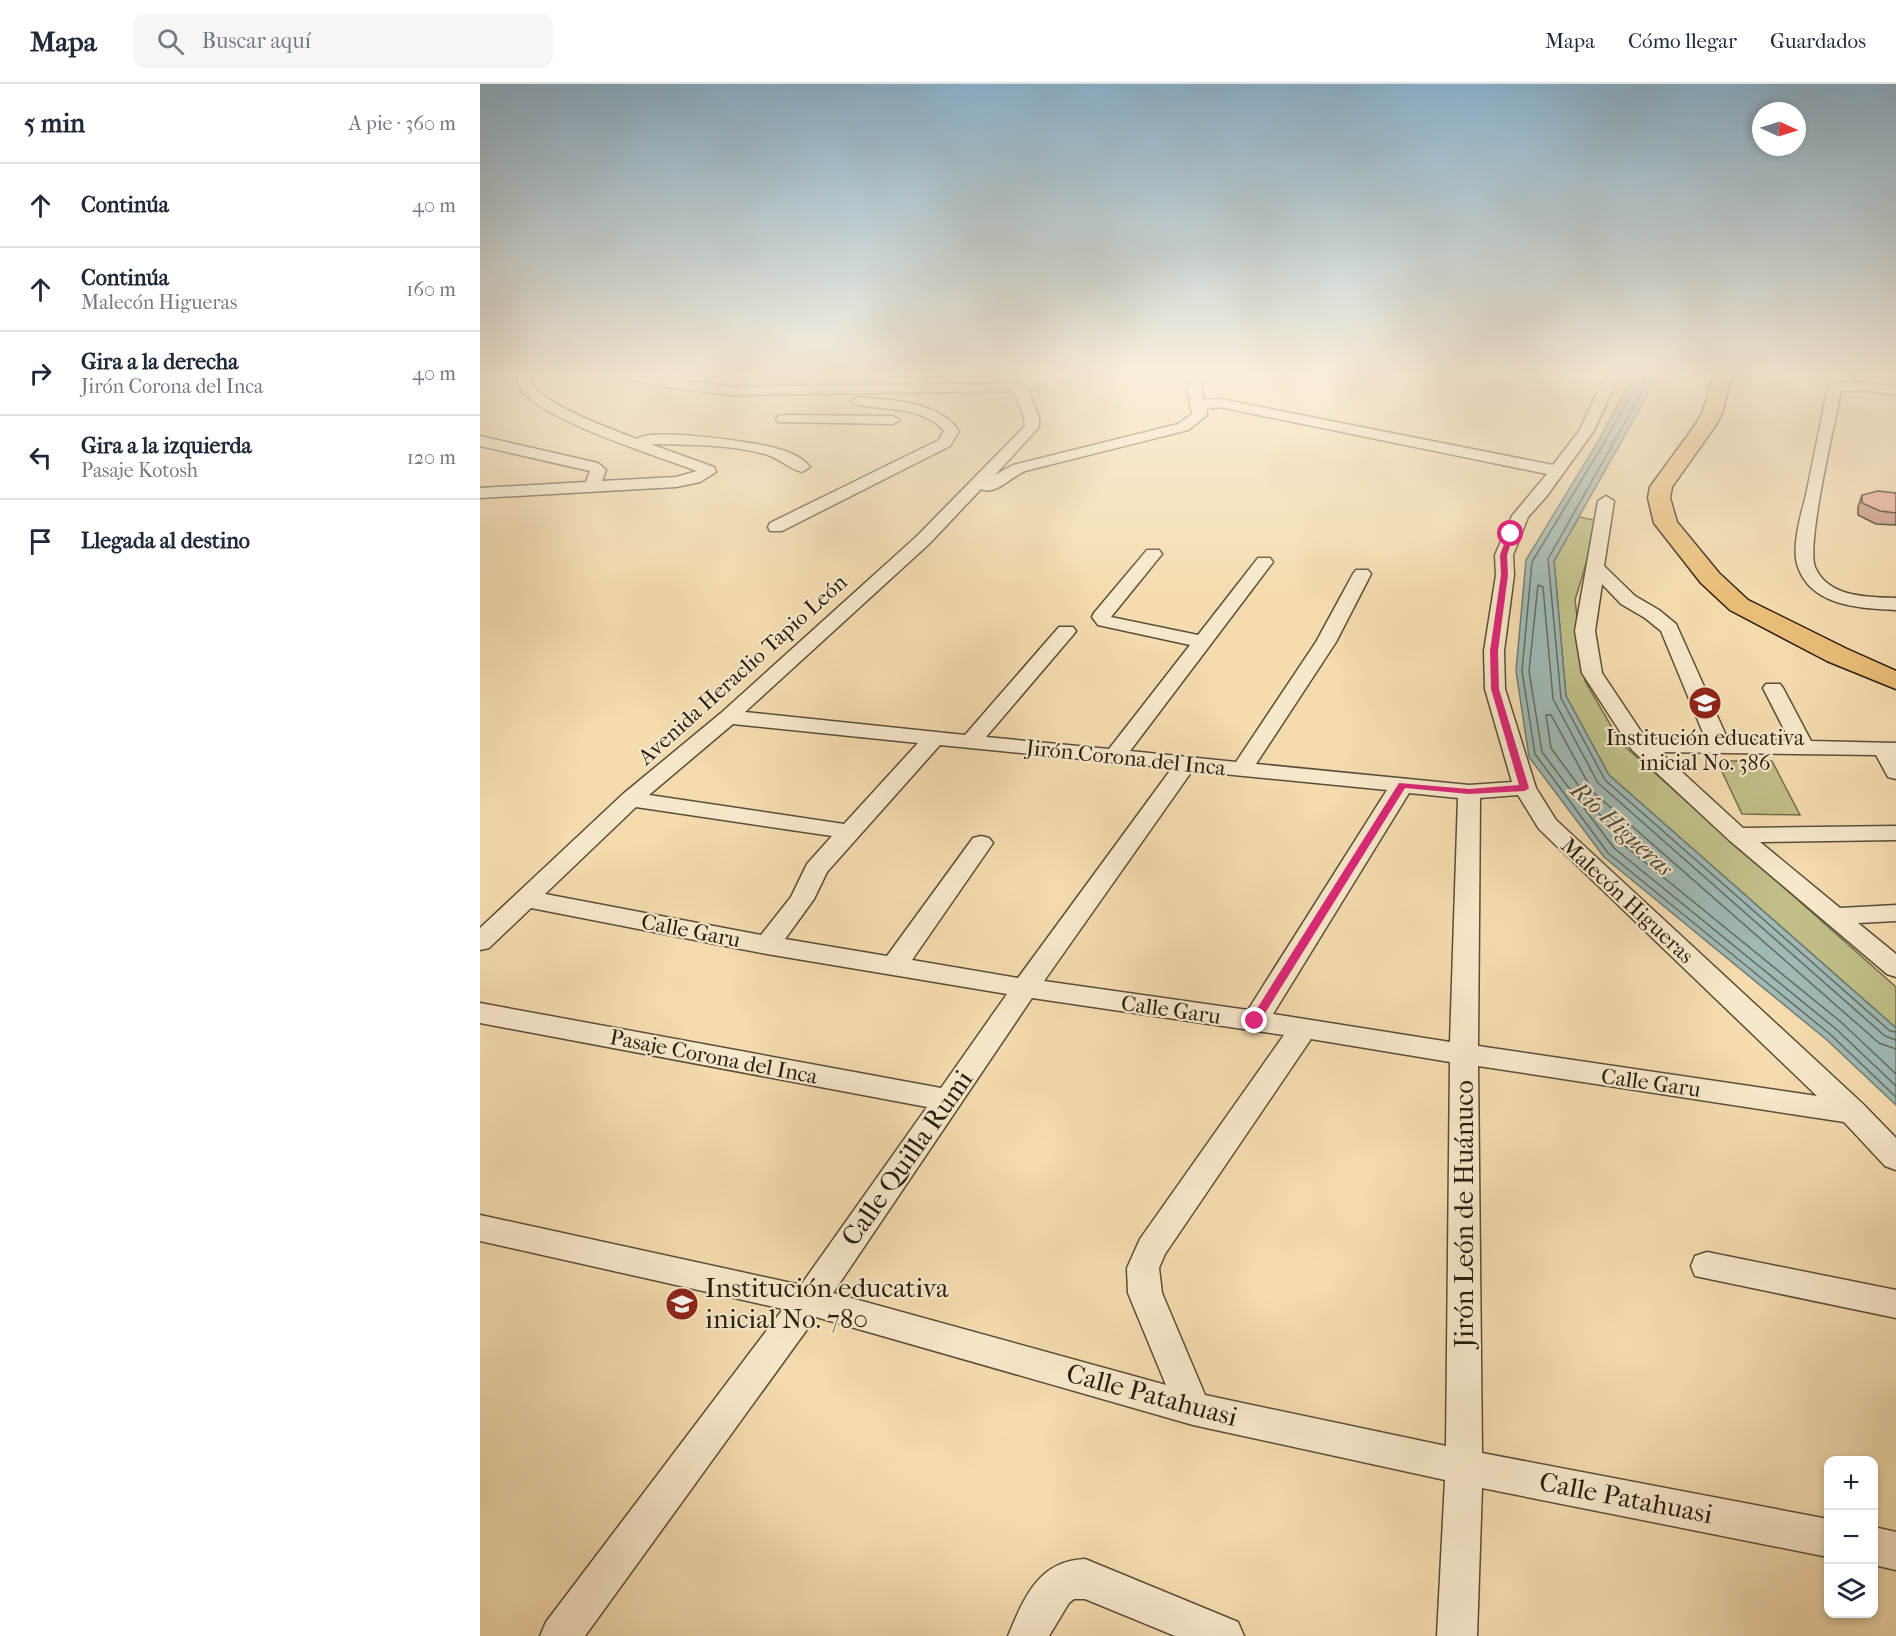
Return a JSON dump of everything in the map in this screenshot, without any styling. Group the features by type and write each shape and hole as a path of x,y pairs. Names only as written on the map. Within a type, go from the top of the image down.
{"highway":[{"path":"1689,448 1661,487 1659,498 1666,523 1710,578 1739,605 1838,655 1896,681"}],"street":[{"path":"513,448 592,466 598,470 593,486"},
{"path":"480,493 676,482 694,479 708,472 708,470 651,448"},
{"path":"752,448 794,458 802,467"},
{"path":"776,527 934,448"},
{"name":"Avenida Heraclio Tapio León","path":"480,942 631,799 728,717 956,508 1013,448"},
{"path":"956,508 1009,472 1097,448"},
{"path":"1445,448 1557,471"},
{"name":"Malecón Higueras","path":"1574,448 1520,516 1504,555 1505,575 1494,651 1495,689 1525,788 1547,824 1852,1112 1896,1158"},
{"path":"1823,448 1805,538 1806,566 1815,580 1831,593 1855,602 1896,604"},
{"path":"1606,501 1585,631 1592,673 1641,745 1737,835 1896,968"},
{"path":"1153,554 1101,617 1105,621 1203,642"},
{"path":"1114,757 1264,562"},
{"path":"1596,567 1628,600 1652,614 1669,628 1720,747"},
{"path":"1242,769 1326,642 1362,574"},
{"path":"1589,598 1628,600"},
{"path":"972,740 1066,631"},
{"path":"1773,688 1804,748"},
{"name":"Jirón Corona del Inca","path":"728,717 1469,792 1525,788"},
{"path":"767,945 802,899 816,869 934,738"},
{"path":"1641,745 1889,749 1896,772"},
{"name":"Calle Quilla Rumi","path":"560,1636 809,1300 1025,988 1186,764"},
{"path":"1255,1021 1402,785"},
{"name":"Jirón León de Huánuco","path":"1457,1636 1464,1467 1464,1054 1469,792"},
{"path":"631,799 850,832"},
{"path":"1737,835 1896,833"},
{"path":"894,966 981,843"},
{"name":"Calle Garu","path":"527,899 767,945 1025,988 1305,1028 1852,1112"},
{"path":"1834,916 1896,913"},
{"name":"Pasaje Corona del Inca","path":"480,1013 948,1100"},
{"path":"1193,1409 1145,1293 1143,1268 1151,1248 1305,1028"},
{"name":"Calle Patahuasi","path":"480,1228 809,1300 1193,1409 1464,1467 1824,1537"},
{"path":"1707,1266 1896,1304"},
{"path":"1878,1547 1896,1551"},
{"path":"1028,1636 1051,1590 1063,1581 1075,1578 1085,1579 1224,1636"}],"shaded area":[{"path":"1579,517 1599,521 1575,600 1585,681 1621,743 1896,987 1896,1028 1609,775 1566,696 1554,561"},
{"path":"1717,761 1772,761 1800,815 1742,814"}],"water":[{"name":"Río Higueras","path":"1594,448 1617,448 1554,561 1566,696 1609,775 1896,1028 1896,1105 1827,1040 1604,857 1529,757 1516,671 1526,560"}],"building":[{"path":"1878,491 1896,493 1896,513 1880,511 1862,503 1862,495"}],"place":[{"name":"Institución educativa inicial No. 386","path":"1705,703"},
{"name":"Institución educativa inicial No. 780","path":"682,1304"}],"route":[{"path":"1255,1021 1402,785 1469,792 1525,788 1495,689 1494,651 1505,575 1504,555 1511,534"}]}
